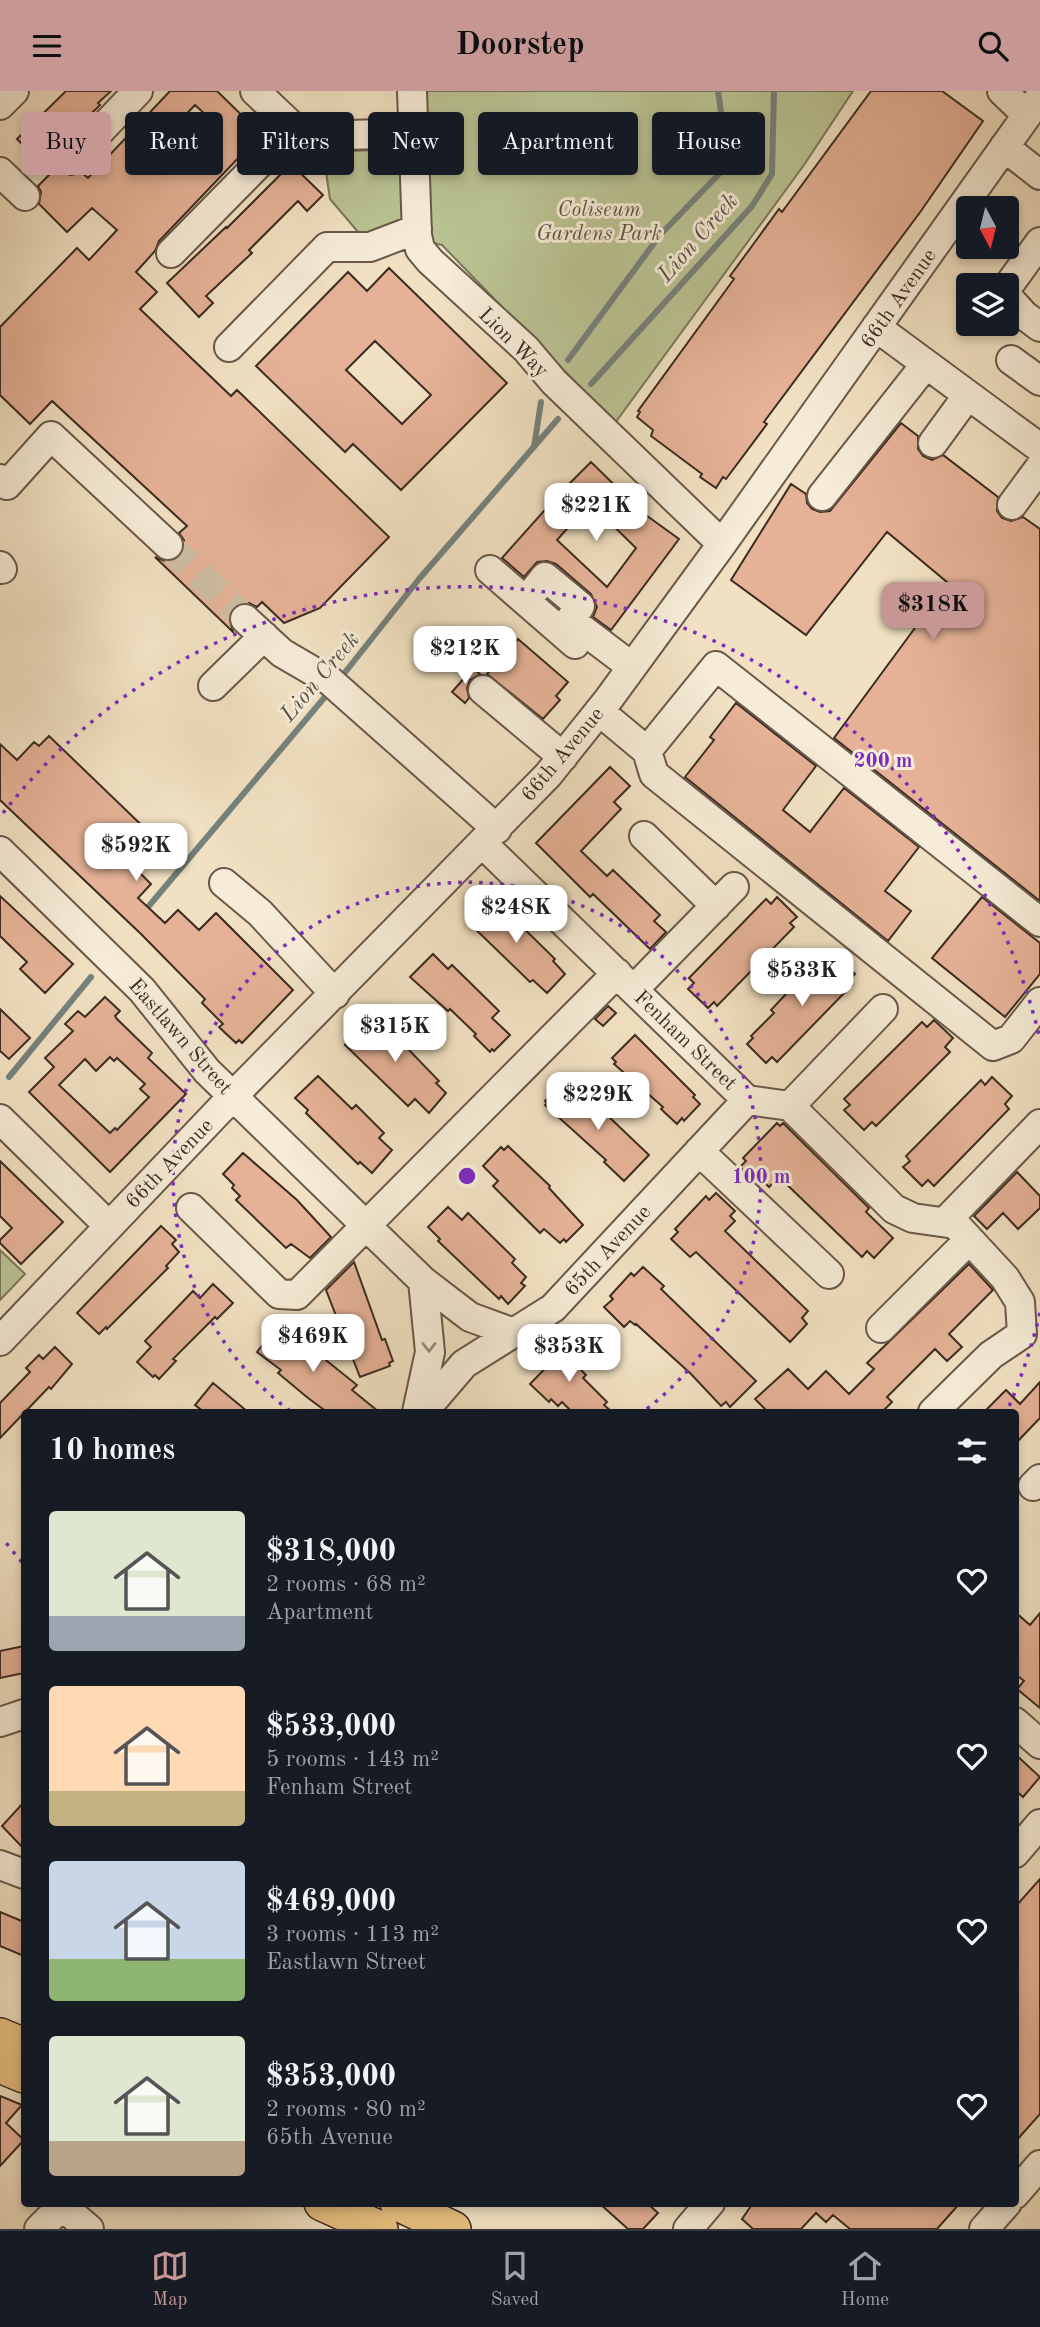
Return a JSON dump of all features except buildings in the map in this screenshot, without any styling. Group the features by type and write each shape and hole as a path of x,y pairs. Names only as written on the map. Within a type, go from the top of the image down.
{"main road":[{"path":"0,2036 21,2045"},
{"path":"0,2064 21,2074"},
{"path":"331,2207 380,2229"},
{"path":"403,2211 453,2229"}],"street":[{"path":"0,105 14,91"},
{"path":"111,119 138,91"},
{"path":"255,91 277,112"},
{"path":"412,91 412,112"},
{"path":"1002,91 1034,106"},
{"name":"66th Avenue","path":"0,1341 233,1096 490,836 563,757 723,544 1034,106"},
{"path":"1004,147 1040,175"},
{"path":"0,172 25,196"},
{"path":"171,253 248,175"},
{"path":"229,347 327,247 370,247 418,237 415,175"},
{"name":"Lion Way","path":"418,237 430,261 526,349 554,382 723,544"},
{"path":"1018,273 1040,242"},
{"path":"1019,309 1040,327"},
{"path":"876,327 1040,449"},
{"path":"1011,360 1040,381"},
{"path":"822,496 926,364"},
{"path":"933,443 968,395"},
{"path":"2,485 51,436 168,545"},
{"path":"1012,505 1040,467"},
{"path":"490,570 575,643"},
{"path":"526,601 545,577 580,606 570,620 632,667"},
{"name":"Fenham Street","path":"212,686 255,627 282,653 337,686 490,836 626,981 747,1100 790,1106"},
{"path":"647,751 716,666 1040,922"},
{"path":"482,690 563,757"},
{"path":"599,711 647,751 654,774 993,1046 1011,1039 1040,1002"},
{"path":"191,1208 279,1294 298,1295 365,1225 626,981 725,897 644,836"},
{"name":"Eastlawn Street","path":"0,851 142,990 189,1051 233,1096 423,1281 470,1317 514,1333"},
{"path":"224,883 260,913 335,994"},
{"path":"883,1009 790,1106 894,1209 913,1218 955,1224 1005,1278 1020,1302 1031,1338 987,1359 936,1409"},
{"name":"65th Avenue","path":"426,1409 464,1364 553,1308 747,1100"},
{"path":"0,1119 109,1226"},
{"path":"945,1222 1040,1123"},
{"path":"699,1151 829,1274"},
{"path":"881,1328 969,1240"},
{"path":"417,1409 430,1352 423,1281"},
{"path":"0,1722 21,1715"},
{"path":"1019,1726 1040,1744"},
{"path":"1019,1848 1040,1824"},
{"path":"0,1865 21,1873"},
{"path":"1019,2189 1040,2165"},
{"path":"39,2229 62,2207"},
{"path":"66,2207 89,2229"},
{"path":"688,2229 707,2207"},
{"path":"984,2229 1003,2207"}],"green space":[{"name":"Coliseum Gardens Park","path":"426,91 853,91 804,165 615,423 442,245 386,232 364,239 330,199 326,175 354,175 354,151 368,150 368,175 464,175 464,112 426,112"},
{"path":"0,1250 25,1274 0,1300"}],"waterway":[{"name":"Lion Creek","path":"568,360 660,235 719,174 727,152 718,91"},
{"name":"Lion Creek","path":"591,384 752,206 772,174 774,91"},
{"name":"Lion Creek","path":"534,447 541,402"},
{"name":"Lion Creek","path":"339,680 419,579 558,419"},
{"name":"Lion Creek","path":"143,913 330,691"},
{"name":"Lion Creek","path":"9,1077 91,977"}],"tunnel":[{"path":"168,545 245,619"}]}
